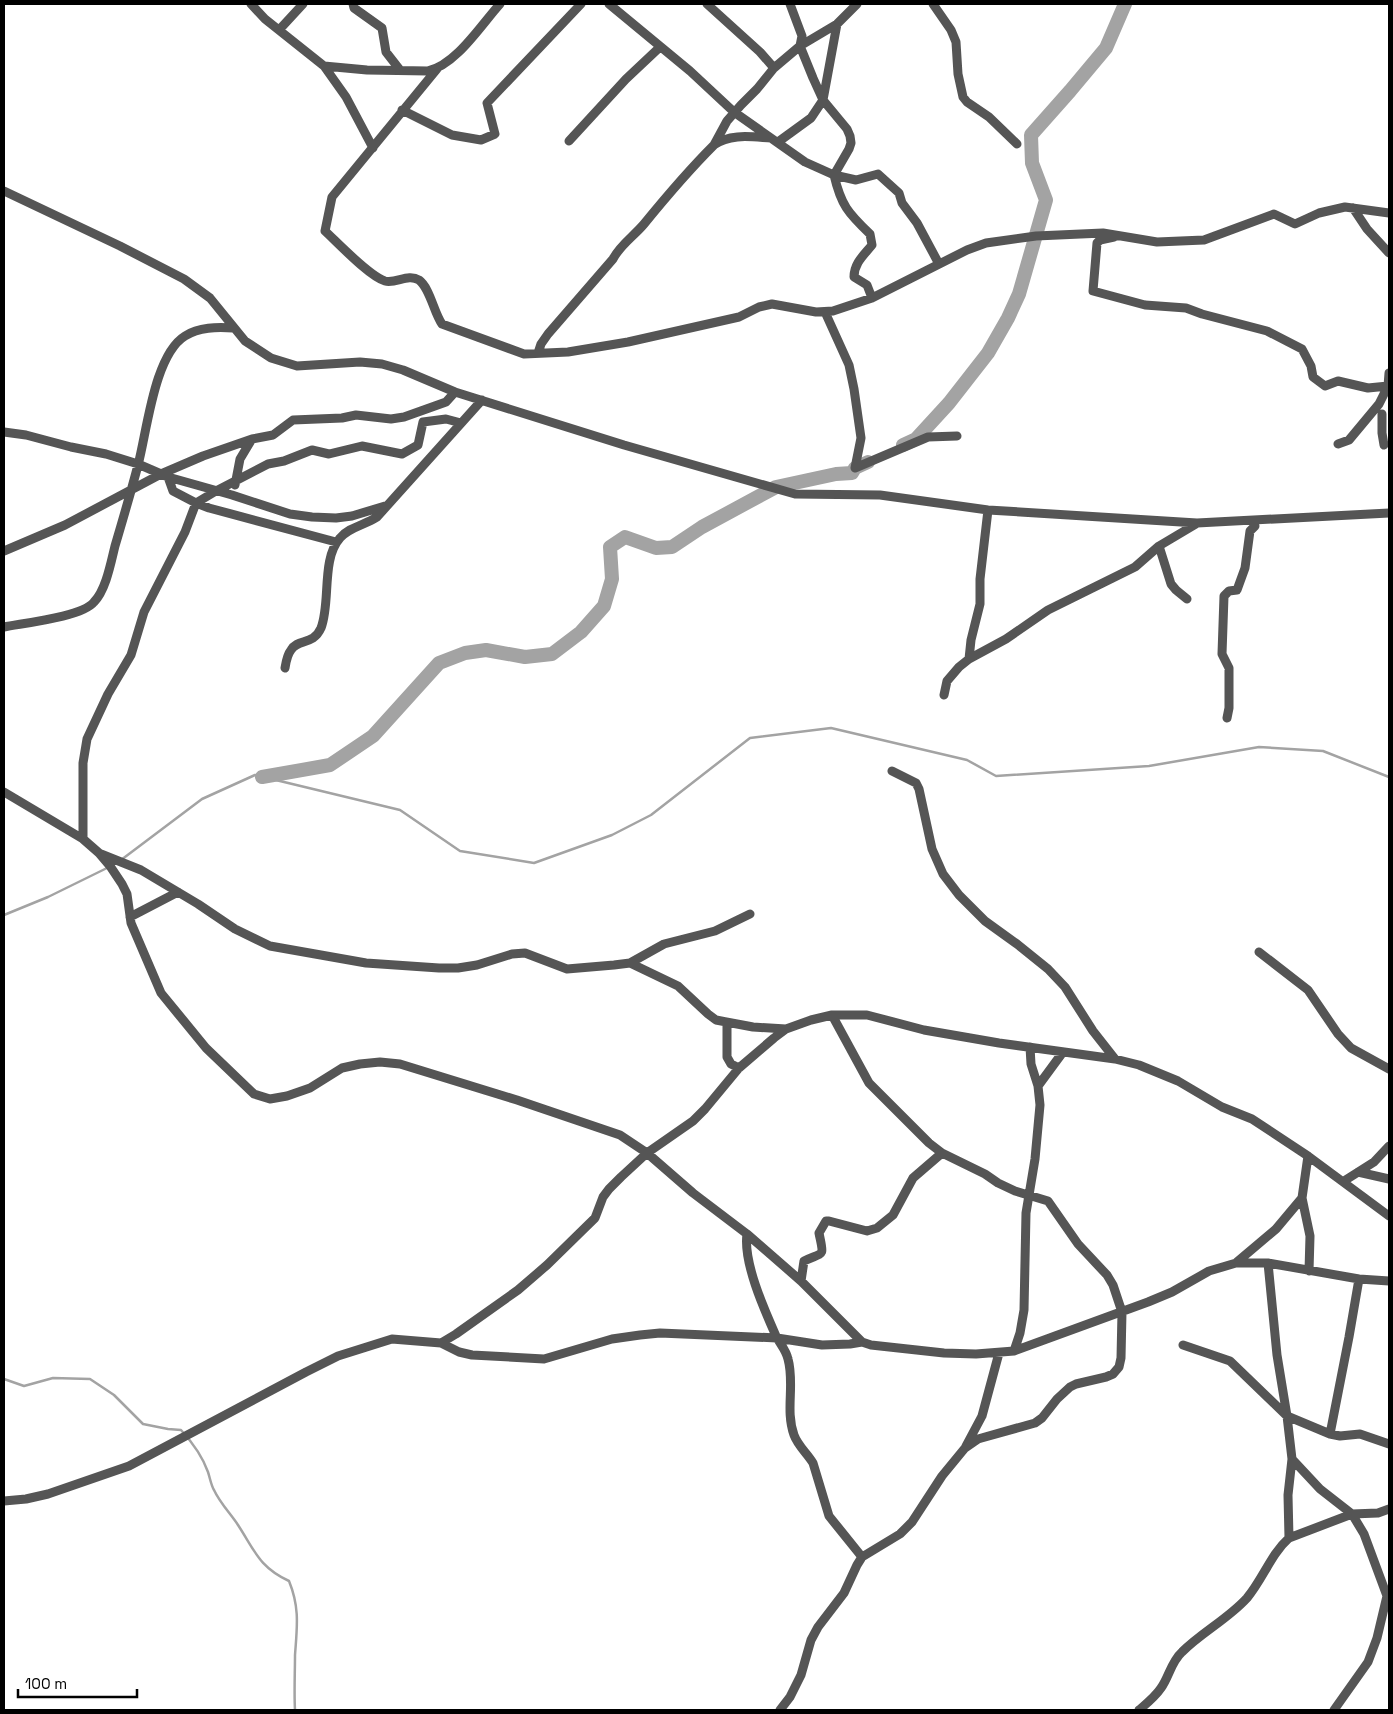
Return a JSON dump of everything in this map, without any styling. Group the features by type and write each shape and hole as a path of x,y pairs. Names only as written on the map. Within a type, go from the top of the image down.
{"street":[{"path":"251,4 279,30 324,66 346,97 373,148"},
{"path":"279,30 303,4"},
{"path":"352,4 354,8 382,28 386,52 400,70"},
{"path":"324,66 367,70 428,71 437,69 458,52 500,4"},
{"path":"402,110 452,135 481,140 495,134 487,102 581,4"},
{"path":"609,4 690,70 734,112 805,162 834,175 856,180 878,174 899,193 902,203 917,223 939,264"},
{"path":"707,4 760,52 774,68"},
{"path":"790,4 802,36 800,46 823,100 846,129 851,142 849,150 834,175 840,199 847,210 870,234 872,246 859,260 854,270 854,277 867,285 872,298"},
{"path":"714,145 721,129 734,112 757,89 774,68 800,46 837,24 857,4"},
{"path":"933,4 951,30 956,42 958,74 963,97 967,102 989,117 1017,144"},
{"path":"538,353 541,344 548,334 613,259 618,250 714,145 720,141 735,137 775,140 811,118 823,100 837,24"},
{"path":"569,141 626,79 660,47"},
{"path":"437,69 332,197 325,231 353,258 378,278 387,282 409,277 418,280 424,286 437,317 442,324 524,354 568,352 628,342 740,317 759,307 772,304 816,312 834,311 872,298 968,250 986,243 1006,239 1103,234 1157,242 1204,240 1274,214 1295,224 1319,212 1345,207 1389,213"},
{"path":"4,191 120,246 184,279 210,298 233,328 257,350 284,363 297,366 360,362 382,364 403,370 456,392 700,468 795,494 880,495 988,510 1197,524 1389,513"},
{"path":"1353,208 1367,229 1389,253"},
{"path":"1119,235 1098,242 1093,291 1145,305 1186,308 1267,331 1302,349 1311,366 1313,377 1325,386 1338,381 1368,388 1389,387"},
{"path":"825,312 849,365 854,389 861,438 855,468 928,437 957,436"},
{"path":"4,627 63,616 84,610 94,604 101,593 138,464 159,376 170,352 184,336 208,327 233,328"},
{"path":"1338,444 1349,440 1378,404 1389,387 1389,373"},
{"path":"4,551 65,526 130,490 164,476 203,456 252,439 273,435 293,420 342,418 356,415 391,419 404,417 446,402 456,392"},
{"path":"285,668 292,648 297,644 311,640 321,627 325,610 330,560 336,542 347,532 368,523 376,516 422,468 482,400"},
{"path":"1382,414 1384,445"},
{"path":"82,840 83,763 87,739 108,694 131,655 144,612 184,532 196,503 268,464 284,461 312,450 329,454 362,446 402,454 418,446 423,422 446,419 461,423"},
{"path":"4,432 26,435 70,447 106,454 138,464 164,476 290,514 326,518 352,516 385,506"},
{"path":"232,495 240,459 252,439"},
{"path":"164,476 173,491 196,503 336,542"},
{"path":"969,659 971,640 980,604 980,579 988,510"},
{"path":"944,695 947,681 969,659 1006,639 1054,606 1135,567 1159,546 1197,524"},
{"path":"1227,718 1229,708 1229,668 1222,654 1224,596 1228,591 1237,590 1245,568 1250,531 1255,526"},
{"path":"1159,546 1172,584 1188,600"},
{"path":"892,771 916,783 919,789 932,849 943,874 959,895 985,921 1048,969 1065,986 1093,1031 1115,1059"},
{"path":"4,792 100,853 141,870 198,904 235,929 270,946 366,963 458,968 512,954 525,954 567,969 630,963 664,944 715,931 750,914"},
{"path":"100,853 127,894 130,917 157,986 166,1000 210,1053 254,1094 270,1099 279,1098 310,1088 342,1068 380,1062 400,1064 517,1100 620,1135 647,1152 692,1193 747,1234 801,1280 862,1342 871,1346 944,1353 999,1353 1014,1350 1122,1312 1172,1292 1209,1271 1236,1263 1268,1263 1359,1279 1389,1281"},
{"path":"130,917 178,892"},
{"path":"1259,952 1308,990 1338,1034 1351,1048 1389,1069"},
{"path":"630,963 678,986 716,1020 786,1030"},
{"path":"441,1343 490,1311 547,1265 595,1218 603,1197 609,1189 647,1152 693,1121 739,1068 786,1030 811,1020 832,1015 867,1015 924,1030 1115,1059 1139,1065 1178,1081 1222,1107 1252,1119 1344,1181 1389,1216"},
{"path":"780,1710 790,1698 801,1675 811,1640 818,1627 844,1593 862,1557 887,1544 912,1522 950,1466 966,1448 978,1439 1035,1423 1042,1418 1070,1387 1113,1374 1120,1367 1121,1358 1122,1312 1116,1291 1107,1276 1078,1244 1053,1206 1044,1198 1006,1187 985,1174 942,1153 869,1083 832,1015"},
{"path":"727,1023 726,1057 731,1064 739,1068"},
{"path":"1014,1350 1020,1333 1024,1310 1025,1222 1030,1195 1040,1105 1038,1086 1031,1064 1030,1047"},
{"path":"1038,1086 1063,1052"},
{"path":"1344,1181 1374,1162 1389,1146"},
{"path":"801,1280 804,1262 820,1254 822,1244 819,1233 823,1224 829,1221 867,1232 877,1228 893,1215 914,1178 942,1153"},
{"path":"1308,1156 1302,1198 1310,1236 1311,1252 1308,1271"},
{"path":"1358,1172 1389,1179"},
{"path":"1236,1263 1276,1230 1302,1198"},
{"path":"747,1234 747,1254 764,1308 777,1338 787,1354 791,1371 789,1404 794,1435 798,1444 809,1456 816,1470 829,1516 862,1557"},
{"path":"1268,1263 1277,1355 1292,1459 1288,1495 1289,1538"},
{"path":"1330,1434 1359,1279"},
{"path":"4,1501 48,1494 129,1466 338,1356 392,1339 441,1343 459,1352 472,1355 544,1359 612,1339 640,1334 660,1333 777,1338 822,1345 862,1342"},
{"path":"1183,1345 1230,1362 1287,1416 1330,1434 1340,1436 1360,1434 1389,1444"},
{"path":"966,1448 982,1416 999,1353"},
{"path":"1292,1459 1320,1489 1352,1514 1364,1534 1388,1596 1377,1638 1368,1662 1334,1710"},
{"path":"1139,1710 1160,1689 1173,1663 1181,1653 1235,1610 1247,1598 1281,1545 1289,1538 1352,1514 1378,1513 1389,1509"}],"waterway":[{"path":"903,445 916,439 949,403 988,353 1008,318 1019,294 1046,200 1032,163 1031,135 1106,48 1125,4"},
{"path":"262,777 330,765 373,736 439,663 465,653 486,650 525,657 552,654 581,632 604,606 612,579 610,547 625,537 656,548 672,547 702,527 776,487 836,474 852,473 855,468 868,462"},
{"path":"121,860 202,799 255,775 400,810 460,851 534,863 612,835 651,815 750,738 831,728 967,760 996,776 1149,766 1259,747 1323,751 1389,777"},
{"path":"4,915 48,897 107,868"},
{"path":"4,1379 24,1386 53,1378 90,1379 114,1395 143,1424 181,1430 203,1460 216,1495 264,1564 289,1581 295,1600 297,1618 295,1710"}]}
